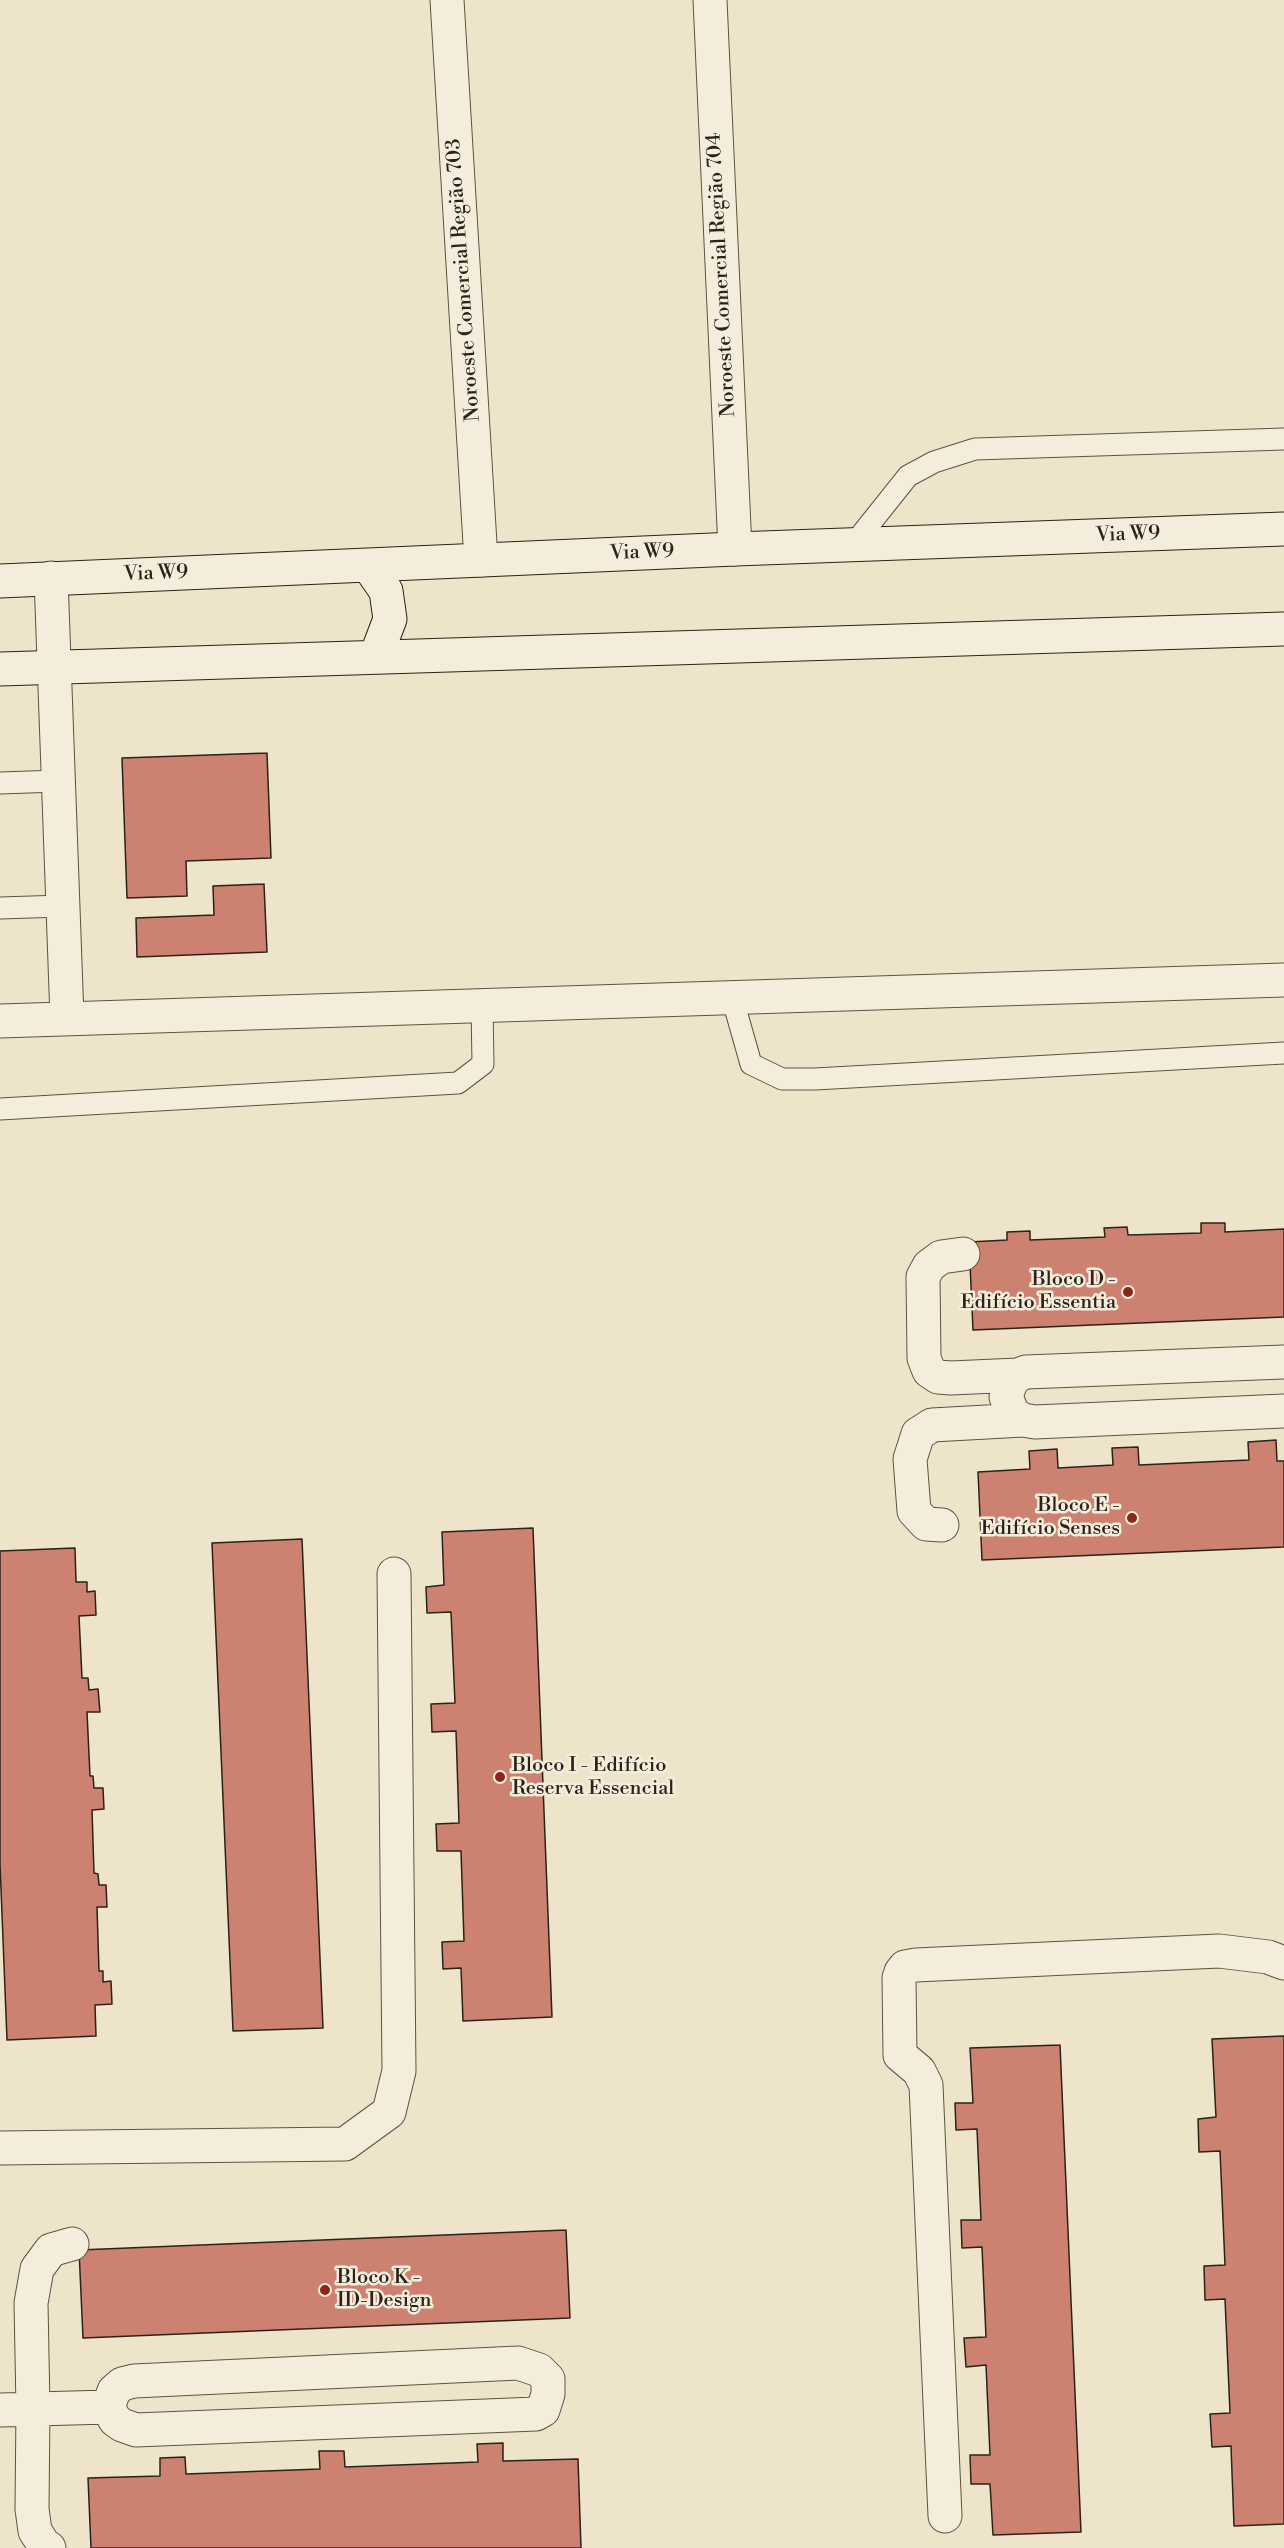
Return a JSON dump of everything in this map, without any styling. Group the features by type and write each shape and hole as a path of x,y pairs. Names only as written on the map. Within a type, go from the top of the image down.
{"street":[{"name":"Noroeste Comercial Região 703","path":"447,0 482,560"},
{"name":"Noroeste Comercial Região 704","path":"710,0 735,549"},
{"name":"Via W9","path":"0,580 735,549 1284,530"},
{"path":"368,565 386,591 390,620 376,656"},
{"path":"51,578 67,1018"},
{"path":"0,669 1284,629"},
{"path":"0,1021 1284,980"},
{"path":"963,1254 941,1257 929,1266 923,1277 924,1358 929,1371 938,1377 1284,1362"},
{"path":"1018,1375 1011,1382 1006,1397 1013,1414 1023,1420"},
{"path":"942,1525 926,1524 914,1511 910,1459 918,1434 932,1425 1284,1411"},
{"path":"0,2148 345,2144 389,2112 399,2071 394,1574"},
{"path":"945,2516 926,2085 919,2072 900,2055 899,1978 901,1972 905,1967 916,1965 1219,1952 1268,1957 1284,1963"},
{"path":"49,2548 44,2545 35,2531 32,2509 31,2303 37,2269 51,2250 72,2244"},
{"path":"518,2363 539,2370 548,2379 548,2394 543,2410 536,2414 524,2415 136,2430 129,2429 116,2420 108,2406 114,2391 122,2384 134,2381 518,2363"},
{"path":"0,2410 108,2406"}],"lane":[{"path":"853,545 908,476 934,462 975,449 1284,439"},
{"path":"0,783 58,782"},
{"path":"0,908 63,906"},
{"path":"732,997 751,1064 783,1079 815,1080 1284,1053"},
{"path":"0,1109 458,1083 483,1064 482,1005"}],"building":[{"path":"267,753 271,858 186,861 187,896 127,898 122,758"},
{"path":"264,884 267,952 137,957 136,918 214,915 213,886"},
{"name":"Bloco D - Edifício Essentia","path":"1201,1223 1225,1223 1225,1232 1284,1229 1284,1317 973,1330 969,1242 1007,1240 1007,1232 1030,1231 1030,1240 1105,1237 1104,1228 1127,1227 1128,1235 1201,1233"},
{"name":"Bloco E - Edifício Senses","path":"1276,1440 1277,1461 1284,1461 1284,1547 982,1560 978,1472 1030,1469 1029,1451 1057,1449 1058,1468 1113,1465 1112,1448 1138,1447 1139,1465 1249,1460 1248,1442"},
{"name":"Bloco I - Edifício Reserva Essencial","path":"533,1528 552,2017 463,2021 461,1968 443,1969 442,1942 464,1941 461,1851 437,1851 436,1824 459,1823 456,1731 432,1732 431,1704 455,1703 451,1612 427,1613 426,1587 444,1585 442,1532"},
{"path":"302,1539 323,2028 233,2031 212,1543"},
{"path":"75,1548 76,1582 87,1582 87,1592 95,1591 96,1615 79,1616 82,1678 88,1678 89,1690 98,1689 100,1712 87,1712 90,1776 93,1776 94,1788 103,1788 104,1809 92,1810 94,1873 98,1874 99,1885 106,1885 107,1907 97,1907 99,1971 103,1971 103,1982 111,1981 112,2004 95,2005 96,2036 7,2040 0,1864 0,1551"},
{"path":"1284,2036 1284,2524 1234,2526 1231,2446 1212,2447 1210,2414 1230,2413 1225,2299 1205,2300 1204,2266 1225,2265 1220,2151 1199,2152 1198,2119 1216,2117 1212,2039"},
{"path":"1060,2045 1081,2532 993,2535 990,2484 971,2484 970,2455 990,2455 986,2365 966,2367 964,2338 986,2337 982,2247 962,2248 961,2220 981,2220 977,2129 956,2130 955,2103 973,2103 970,2048"},
{"name":"Bloco K - ID-Design","path":"566,2230 570,2318 83,2338 79,2250"},
{"path":"503,2443 503,2461 578,2459 581,2548 91,2548 88,2478 160,2476 160,2458 185,2457 186,2474 320,2469 319,2451 344,2451 345,2467 478,2462 477,2444"}],"place":[{"name":"Bloco D - Edifício Essentia","path":"1128,1292"},
{"name":"Bloco E - Edifício Senses","path":"1132,1518"},
{"name":"Bloco I - Edifício Reserva Essencial","path":"500,1777"},
{"name":"Bloco K - ID-Design","path":"325,2290"}]}
